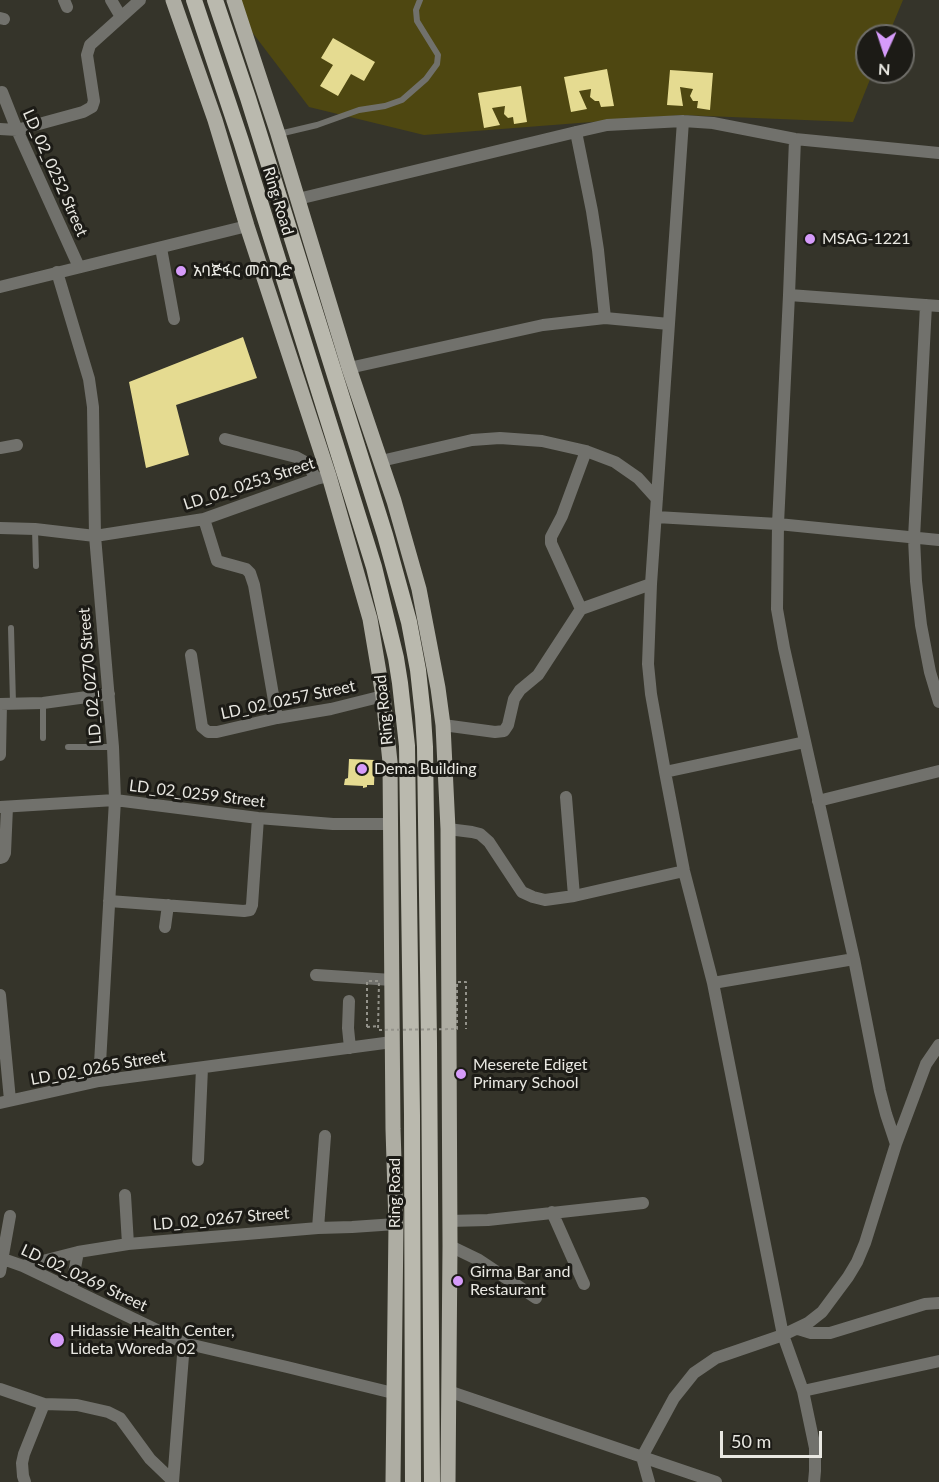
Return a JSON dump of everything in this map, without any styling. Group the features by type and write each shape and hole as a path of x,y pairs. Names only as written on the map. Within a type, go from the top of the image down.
{"highway":[{"name":"Ring Road","path":"194,0 241,141 368,546 400,683 407,746 412,1115 413,1482"},
{"name":"Ring Road","path":"215,0 385,535 409,622 418,670 425,747 432,1482"}],"main road":[{"path":"172,0 215,120 323,477 370,619 383,696 390,762 396,1224 393,1482"},
{"path":"234,0 278,134 349,368 381,461 419,588 438,688 443,725 448,829 450,1246 448,1482"}],"street":[{"path":"111,0 122,17"},
{"path":"0,129 17,130 84,112 92,107 94,101 87,55 90,45 140,0"},
{"name":"LD_02_0252 Street","path":"2,92 80,267"},
{"path":"683,121 651,584 648,664 651,694 684,871 713,983 783,1335 803,1391 815,1448 813,1482"},
{"path":"298,199 607,125 683,121 713,123 795,139 939,153"},
{"path":"576,132 592,211 605,318"},
{"path":"795,139 778,524 777,609 884,1106 896,1144"},
{"path":"0,287 247,226"},
{"path":"161,248 174,319"},
{"name":"LD_02_0270 Street","path":"57,272 89,379 93,407 95,536 112,747 114,800 99,1081"},
{"path":"789,295 933,305 914,538 921,626 930,672 939,702"},
{"path":"349,368 543,325 605,318 669,324"},
{"path":"381,461 472,440 500,438 542,441 586,451 615,462 638,478 657,499"},
{"path":"225,439 296,457 323,477"},
{"path":"0,448 18,445"},
{"path":"581,609 551,543 551,537 562,516 586,451"},
{"name":"LD_02_0253 Street","path":"0,528 35,529 95,536 204,519 323,477"},
{"path":"656,517 778,524 939,540"},
{"path":"204,519 217,561 246,568 250,573 277,718"},
{"path":"443,725 495,732 504,731 508,725 514,699 520,690 538,675 581,609 651,584"},
{"name":"LD_02_0257 Street","path":"191,655 202,727 208,732 331,709 383,696"},
{"path":"0,755 5,704 43,703 109,694"},
{"path":"665,772 805,742"},
{"path":"818,801 939,771"},
{"path":"566,797 574,896"},
{"name":"LD_02_0259 Street","path":"3,807 114,800 258,818 333,824 390,824"},
{"path":"0,858 5,853 3,807"},
{"path":"110,901 250,910 258,818"},
{"path":"448,829 480,834 489,842 522,892 545,900 574,896 684,871"},
{"path":"165,927 168,905"},
{"path":"713,983 854,959"},
{"path":"316,975 392,980"},
{"path":"0,1000 5,1102"},
{"path":"348,1001 350,1048"},
{"name":"LD_02_0265 Street","path":"5,1102 99,1081 392,1042"},
{"path":"649,1482 642,1457 674,1398 694,1373 716,1358 798,1329 822,1312 858,1262 896,1144 926,1064 939,1046"},
{"path":"198,1160 202,1068"},
{"path":"318,1228 325,1136"},
{"path":"125,1195 128,1244"},
{"path":"449,1221 488,1220 643,1203"},
{"path":"552,1212 584,1284"},
{"name":"LD_02_0269 Street","path":"10,1216 1,1258 23,1266 184,1343 393,1394"},
{"name":"LD_02_0267 Street","path":"23,1266 78,1252 128,1244 318,1228 396,1224"},
{"path":"450,1246 479,1260 536,1298"},
{"path":"71,1289 78,1252"},
{"path":"0,1272 1,1258"},
{"path":"798,1329 811,1333 830,1333 914,1307 939,1303"},
{"path":"173,1482 184,1343"},
{"path":"803,1391 939,1361"},
{"path":"0,1389 44,1404 77,1406 108,1412 120,1418 150,1459 173,1482"},
{"path":"448,1391 716,1482"},
{"path":"25,1482 22,1463 44,1404"}],"lane":[{"path":"278,134 402,100 426,80 437,64 438,55 417,21 416,10 420,0"},
{"path":"35,529 36,566"},
{"path":"5,704 11,628"},
{"path":"43,703 43,738"},
{"path":"68,747 112,747"}],"path":[{"path":"367,1027 367,981 379,981 378,1030 457,1029 457,982 466,982 466,1029"}],"shaded area":[{"path":"241,0 903,0 893,24 855,24 855,84 868,84 853,122 682,115 424,135 309,107 252,32"}],"building":[{"path":"333,38 375,62 364,81 351,74 338,96 320,86 333,65 321,58"},
{"path":"607,69 614,106 601,107 599,101 590,97 591,89 579,91 587,109 571,112 564,77"},
{"path":"670,70 713,73 710,110 697,108 698,101 693,101 690,96 693,89 680,87 683,106 667,105"},
{"path":"521,86 527,122 514,124 513,117 508,118 504,114 505,106 492,108 500,125 484,128 478,93"},
{"path":"243,337 257,378 176,405 189,455 146,468 129,382"},
{"name":"Dema Building","path":"349,759 375,760 374,785 367,785 363,788 363,786 344,785 345,779 348,778"}],"place":[{"name":"MSAG-1221","path":"810,239"},
{"name":"አባጅፋር መስጊድ","path":"181,271"},
{"name":"Dema Building","path":"362,769"},
{"name":"Meserete Ediget Primary School","path":"461,1074"},
{"name":"Girma Bar and Restaurant","path":"458,1281"},
{"name":"Hidassie Health Center, Lideta Woreda 02","path":"57,1340"}]}
